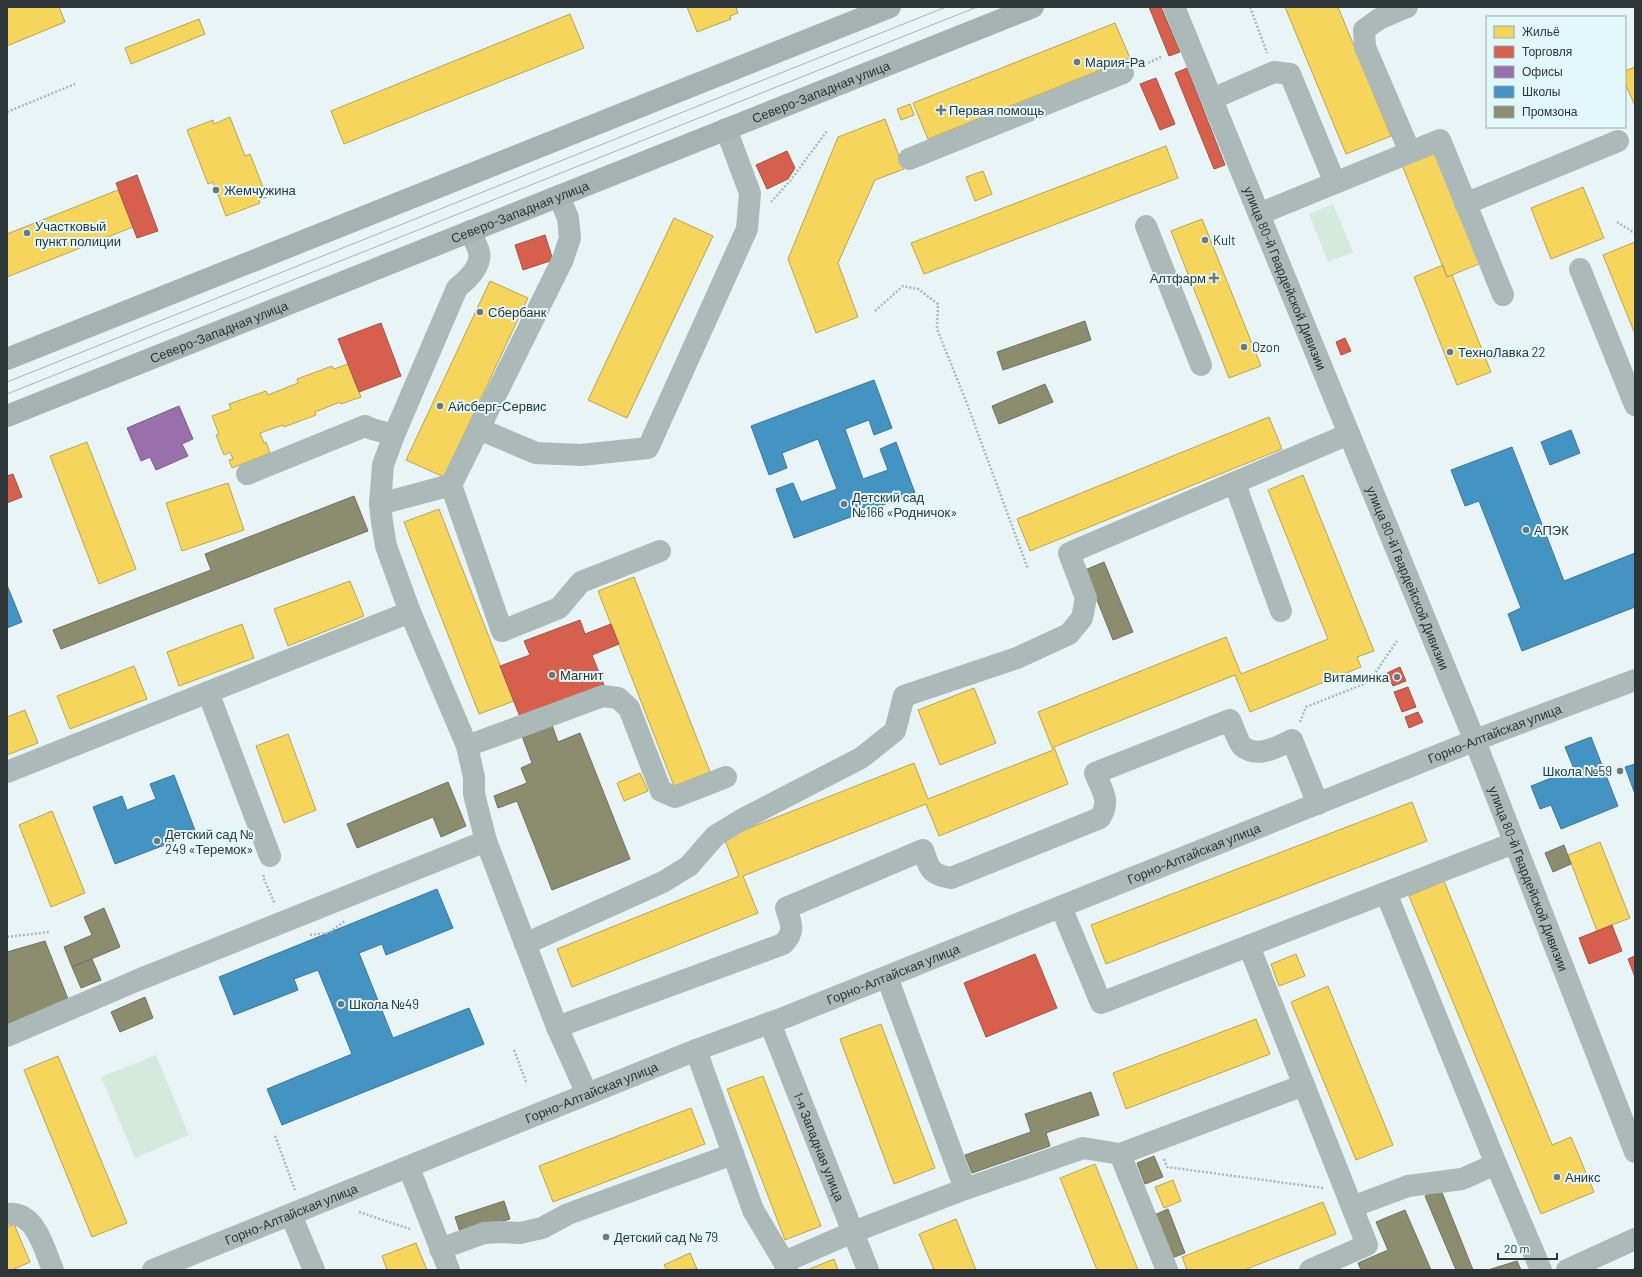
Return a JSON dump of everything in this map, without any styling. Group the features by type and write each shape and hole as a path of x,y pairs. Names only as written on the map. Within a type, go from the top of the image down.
{"main road":[{"path":"7,359 890,7"},
{"name":"Северо-Западная улица","path":"7,416 1033,7"}],"street":[{"name":"улица 80-й Гвардейской Дивизии","path":"1174,7 1475,741 1635,1152"},
{"path":"1407,7 1379,19 1364,30 1365,47 1410,152"},
{"path":"1212,99 1274,72 1290,74 1335,183"},
{"path":"909,159 1124,73"},
{"path":"479,429 536,454 581,455 648,448 747,229 750,193 726,129"},
{"path":"1259,214 1440,140 1503,295"},
{"path":"1465,204 1618,141"},
{"path":"559,196 568,218 570,238 563,259 451,485 502,631 559,608 582,582 660,551"},
{"path":"1146,226 1201,365"},
{"path":"470,231 479,252 478,263 468,279 457,288 394,434 383,465 380,504 386,546 410,612 467,746 473,772 474,794 486,842 557,1027 587,1094"},
{"path":"1580,269 1635,405"},
{"path":"247,474 365,426 394,434"},
{"path":"525,944 663,882 689,866 716,836 741,820 861,758 895,731 904,696 1017,658 1069,634 1082,618 1086,598 1069,553 1235,484 1349,434"},
{"path":"1235,484 1281,612"},
{"path":"380,504 451,485"},
{"path":"7,772 410,612"},
{"name":"Горно-Алтайская улица","path":"153,1270 186,1264 291,1215 696,1050 887,977 1475,741 1635,680"},
{"path":"208,692 270,856"},
{"path":"467,746 603,696 618,698 629,708 661,792 675,797 726,777"},
{"path":"557,1027 783,944 789,938 792,927 786,908 922,850 930,870 938,876 951,878 1100,818 1105,810 1106,798 1095,774 1230,720 1241,745 1253,752 1263,752 1292,740 1318,804"},
{"path":"7,1036 138,980 486,842"},
{"path":"1061,906 1101,1003 1514,843"},
{"path":"1386,893 1496,1164 1542,1270"},
{"path":"1249,946 1367,1245 1310,1270"},
{"path":"887,977 965,1189"},
{"name":"1-я Западная улица","path":"770,1023 868,1270"},
{"path":"696,1050 753,1210 786,1266 853,1232 965,1189 1084,1148 1120,1154 1304,1085"},
{"path":"438,1243 484,1233 520,1233 542,1228 568,1214 733,1154"},
{"path":"1120,1154 1167,1270"},
{"path":"1349,1200 1408,1186 1462,1179 1496,1164"},
{"path":"409,1168 449,1270"},
{"path":"7,1214 15,1213 29,1221 36,1232 53,1270"},
{"path":"291,1215 314,1270"},
{"path":"1567,1270 1635,1239"}],"path":[{"path":"1250,7 1274,72"},
{"path":"7,112 75,84"},
{"path":"747,229 790,181 827,131"},
{"path":"1617,222 1635,233"},
{"path":"875,311 902,286 918,289 938,304 937,329 966,401 1028,569"},
{"path":"1292,740 1306,707 1369,682 1397,641"},
{"path":"270,856 263,877 284,922"},
{"path":"7,937 49,932"},
{"path":"514,1050 527,1084"},
{"path":"275,1136 288,1169"},
{"path":"1162,1155 1168,1167 1349,1200"},
{"path":"359,1212 438,1243"}],"green space":[{"path":"1333,204 1353,252 1328,262 1309,214"},
{"path":"156,1055 189,1135 135,1158 101,1077"}],"building: Жильё":[{"path":"7,7 59,7 65,22 7,46"},
{"path":"687,7 736,7 738,13 730,16 731,19 697,32"},
{"path":"1285,7 1338,7 1391,136 1346,154"},
{"path":"570,14 584,48 344,144 331,111"},
{"path":"199,19 205,34 131,64 125,48"},
{"path":"1115,23 1130,58 928,139 913,103"},
{"path":"1635,67 1635,106 1626,85 1626,71"},
{"path":"910,104 914,115 901,120 897,109"},
{"path":"230,117 245,156 250,154 267,197 259,200 260,203 226,216 213,182 208,184 187,130 213,120 214,124"},
{"path":"885,119 904,169 875,180 838,263 858,317 816,333 788,259 838,137"},
{"path":"1166,146 1178,178 924,274 911,243"},
{"path":"1436,151 1481,263 1447,277 1402,165"},
{"path":"983,171 992,194 975,201 966,177"},
{"path":"1583,187 1604,238 1551,259 1531,208"},
{"path":"118,190 133,227 7,277 7,234"},
{"path":"674,218 713,236 627,418 588,400"},
{"path":"1202,219 1261,366 1229,378 1171,231"},
{"path":"1635,242 1635,334 1603,255"},
{"path":"1443,265 1447,277 1452,275 1491,372 1457,385 1414,277"},
{"path":"490,281 528,298 444,477 406,460"},
{"path":"348,364 361,397 341,404 340,402 315,412 316,415 284,427 283,425 260,433 264,443 266,442 270,453 232,468 229,460 233,459 230,452 224,455 216,435 219,434 212,416 231,409 229,404 266,391 268,395 298,383 297,379 332,366 334,369"},
{"path":"1269,417 1282,449 1030,551 1017,519"},
{"path":"87,442 136,569 99,584 50,456"},
{"path":"1303,475 1374,651 1357,657 1361,667 1250,712 1235,675 1054,747 1068,784 939,836 926,804 743,876 758,913 572,987 557,949 739,876 724,838 914,763 928,799 1053,750 1038,712 1226,637 1241,674 1328,639 1268,490"},
{"path":"228,483 244,530 182,551 166,503"},
{"path":"439,509 514,701 479,714 404,522"},
{"path":"634,577 710,772 674,786 598,591"},
{"path":"350,581 364,616 288,646 274,609"},
{"path":"242,624 254,658 179,686 167,652"},
{"path":"134,666 147,699 70,729 57,696"},
{"path":"974,688 996,743 940,765 918,710"},
{"path":"25,710 38,743 7,755 7,717"},
{"path":"288,734 316,810 284,823 256,746"},
{"path":"640,773 648,791 624,801 617,783"},
{"path":"1412,802 1427,841 1106,964 1091,925"},
{"path":"52,811 85,893 51,907 19,825"},
{"path":"1600,842 1630,918 1597,931 1568,855"},
{"path":"1444,881 1552,1145 1571,1137 1594,1192 1541,1214 1409,896"},
{"path":"1296,954 1305,976 1279,986 1271,964"},
{"path":"1328,986 1393,1145 1356,1160 1291,1002"},
{"path":"1256,1019 1270,1054 1126,1109 1113,1073"},
{"path":"881,1024 935,1168 894,1184 840,1039"},
{"path":"58,1056 127,1223 92,1237 24,1070"},
{"path":"763,1076 821,1226 785,1240 727,1089"},
{"path":"691,1108 705,1144 553,1202 539,1166"},
{"path":"1095,1164 1138,1270 1097,1270 1060,1178"},
{"path":"1173,1180 1181,1201 1164,1208 1155,1187"},
{"path":"1323,1202 1336,1234 1244,1270 1187,1270 1182,1257"},
{"path":"956,1219 976,1270 934,1270 919,1234"},
{"path":"14,1224 30,1262 12,1270 7,1270 7,1227"},
{"path":"416,1243 427,1270 387,1270 382,1256"},
{"path":"690,1253 697,1269 667,1270 664,1265"},
{"path":"834,1259 838,1270 807,1270"}],"building: Торговля":[{"path":"1149,7 1161,7 1180,52 1169,56"},
{"path":"1187,68 1225,165 1214,169 1175,73"},
{"path":"1156,78 1175,124 1160,130 1140,84"},
{"path":"787,151 795,168 788,179 767,189 756,165"},
{"path":"137,175 158,231 137,238 116,183"},
{"path":"545,235 553,260 523,270 515,245"},
{"path":"381,323 401,376 359,392 338,339"},
{"path":"1345,338 1351,351 1341,355 1336,342"},
{"path":"13,474 22,497 7,503 7,476"},
{"name":"Магнит","path":"580,620 585,634 611,624 619,644 592,655 604,685 520,717 500,666 530,655 524,641"},
{"name":"Витаминка","path":"1400,667 1406,681 1393,686 1387,673"},
{"path":"1408,687 1416,707 1402,712 1394,692"},
{"path":"1418,712 1423,722 1409,728 1405,717"},
{"path":"1612,925 1622,951 1589,964 1579,938"},
{"path":"1035,954 1057,1008 986,1037 964,983"},
{"path":"1635,956 1635,977 1628,959"}],"building: Офисы":[{"path":"179,406 193,439 182,444 188,456 156,470 150,457 141,461 127,428"}],"building: Школы":[{"path":"874,380 892,428 874,435 869,420 845,429 863,479 888,470 880,449 896,442 915,493 794,538 776,489 793,483 801,502 837,489 818,439 782,453 787,468 769,475 751,426"},
{"path":"1571,430 1580,453 1550,465 1541,442"},
{"path":"1512,447 1564,581 1635,553 1635,607 1522,651 1508,614 1521,608 1479,501 1465,506 1451,470"},
{"path":"7,585 22,622 7,628"},
{"path":"1591,737 1618,806 1561,829 1551,805 1540,809 1531,786 1574,769 1565,747"},
{"path":"1635,764 1635,794 1625,767"},
{"path":"174,775 196,833 115,864 93,807 122,796 127,810 156,799 150,784"},
{"path":"437,889 453,928 386,955 382,944 359,953 393,1038 469,1008 484,1044 282,1125 267,1089 352,1054 318,970 294,979 298,990 234,1015 219,977"}],"building: Промзона":[{"path":"1085,321 1091,340 1003,370 997,352"},
{"path":"1045,384 1053,402 999,424 992,406"},
{"path":"354,496 368,531 61,649 53,630 211,570 205,554"},
{"path":"1104,562 1133,632 1113,640 1085,570"},
{"path":"552,725 558,742 580,733 630,859 552,890 517,801 498,808 494,796 527,783 521,768 532,763 522,736"},
{"path":"448,782 466,826 441,837 433,817 357,848 347,824"},
{"path":"1564,845 1571,864 1553,872 1545,853"},
{"path":"104,908 120,947 72,967 64,947 92,935 84,917"},
{"path":"45,941 68,999 7,1024 7,952"},
{"path":"92,959 101,980 81,988 72,967"},
{"path":"145,997 153,1018 120,1032 111,1012"},
{"path":"1091,1092 1099,1115 1046,1133 1050,1146 972,1173 965,1155 1031,1132 1025,1114"},
{"path":"1154,1156 1163,1177 1145,1184 1137,1163"},
{"path":"1441,1190 1473,1270 1456,1270 1425,1196"},
{"path":"504,1201 510,1219 461,1235 455,1217"},
{"path":"1168,1209 1185,1253 1169,1259 1152,1216"},
{"path":"1405,1210 1431,1270 1361,1270 1358,1263 1388,1250 1376,1222"},
{"path":"1517,1261 1521,1270 1488,1270"}],"tram line":[{"path":"7,382 946,7"},
{"path":"7,394 977,7"}],"place":[{"name":"Мария-Ра","path":"1077,62"},
{"name":"Первая помощь","path":"941,110"},
{"name":"Жемчужина","path":"216,190"},
{"name":"Участковый пункт полиции","path":"27,233"},
{"name":"Kult","path":"1205,240"},
{"name":"Алтфарм","path":"1214,278"},
{"name":"Сбербанк","path":"480,312"},
{"name":"Ozon","path":"1244,347"},
{"name":"ТехноЛавка 22","path":"1450,352"},
{"name":"Айсберг-Сервис","path":"440,406"},
{"name":"Детский сад №166 «Родничок»","path":"844,504"},
{"name":"АПЭК","path":"1526,530"},
{"name":"Магнит","path":"552,675"},
{"name":"Витаминка","path":"1397,677"},
{"name":"Школа №59","path":"1620,771"},
{"name":"Детский сад № 249 «Теремок»","path":"157,841"},
{"name":"Школа №49","path":"341,1004"},
{"name":"Аникс","path":"1557,1177"},
{"name":"Детский сад № 79","path":"606,1237"}]}
